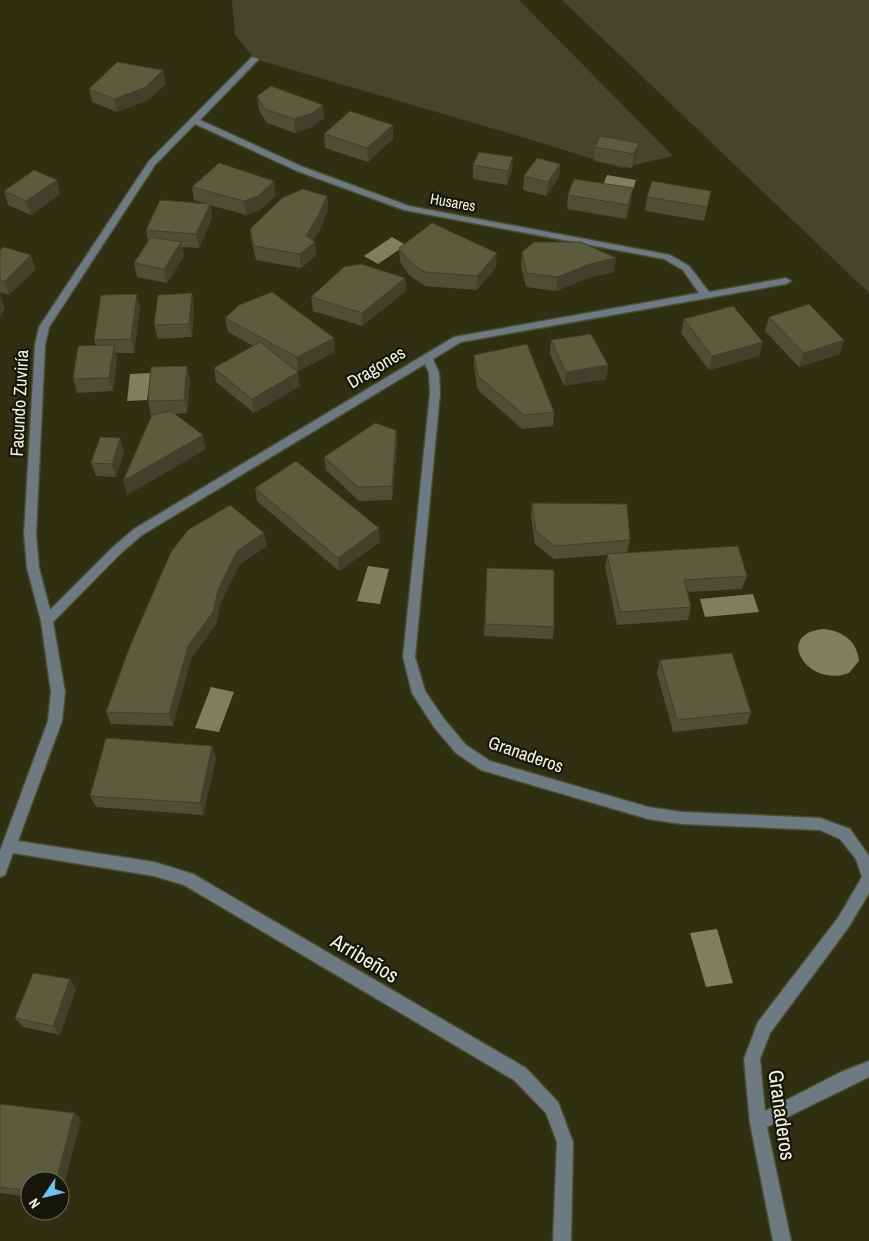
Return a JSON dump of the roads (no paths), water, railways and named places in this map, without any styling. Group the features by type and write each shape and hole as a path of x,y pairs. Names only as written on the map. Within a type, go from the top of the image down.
{"street":[{"name":"Facundo Zuviría","path":"0,870 55,721 58,692 48,621 33,568 30,534 40,345 44,327 147,171 193,120 255,59"},
{"name":"Husares","path":"193,120 300,169 407,208 667,256 686,268 706,295"},
{"name":"Dragones","path":"48,621 117,550 138,532 458,339 786,281"},
{"name":"Granaderos","path":"427,356 434,373 434,393 409,657 420,693 444,730 461,749 486,766 648,813 682,818 820,824 844,834 862,856 869,878 843,923 764,1028 752,1059 758,1123 782,1241"},
{"name":"Arribeños","path":"9,846 154,869 188,879 520,1074 552,1108 565,1142 562,1241"},
{"path":"758,1123 847,1078 869,1069"}]}
